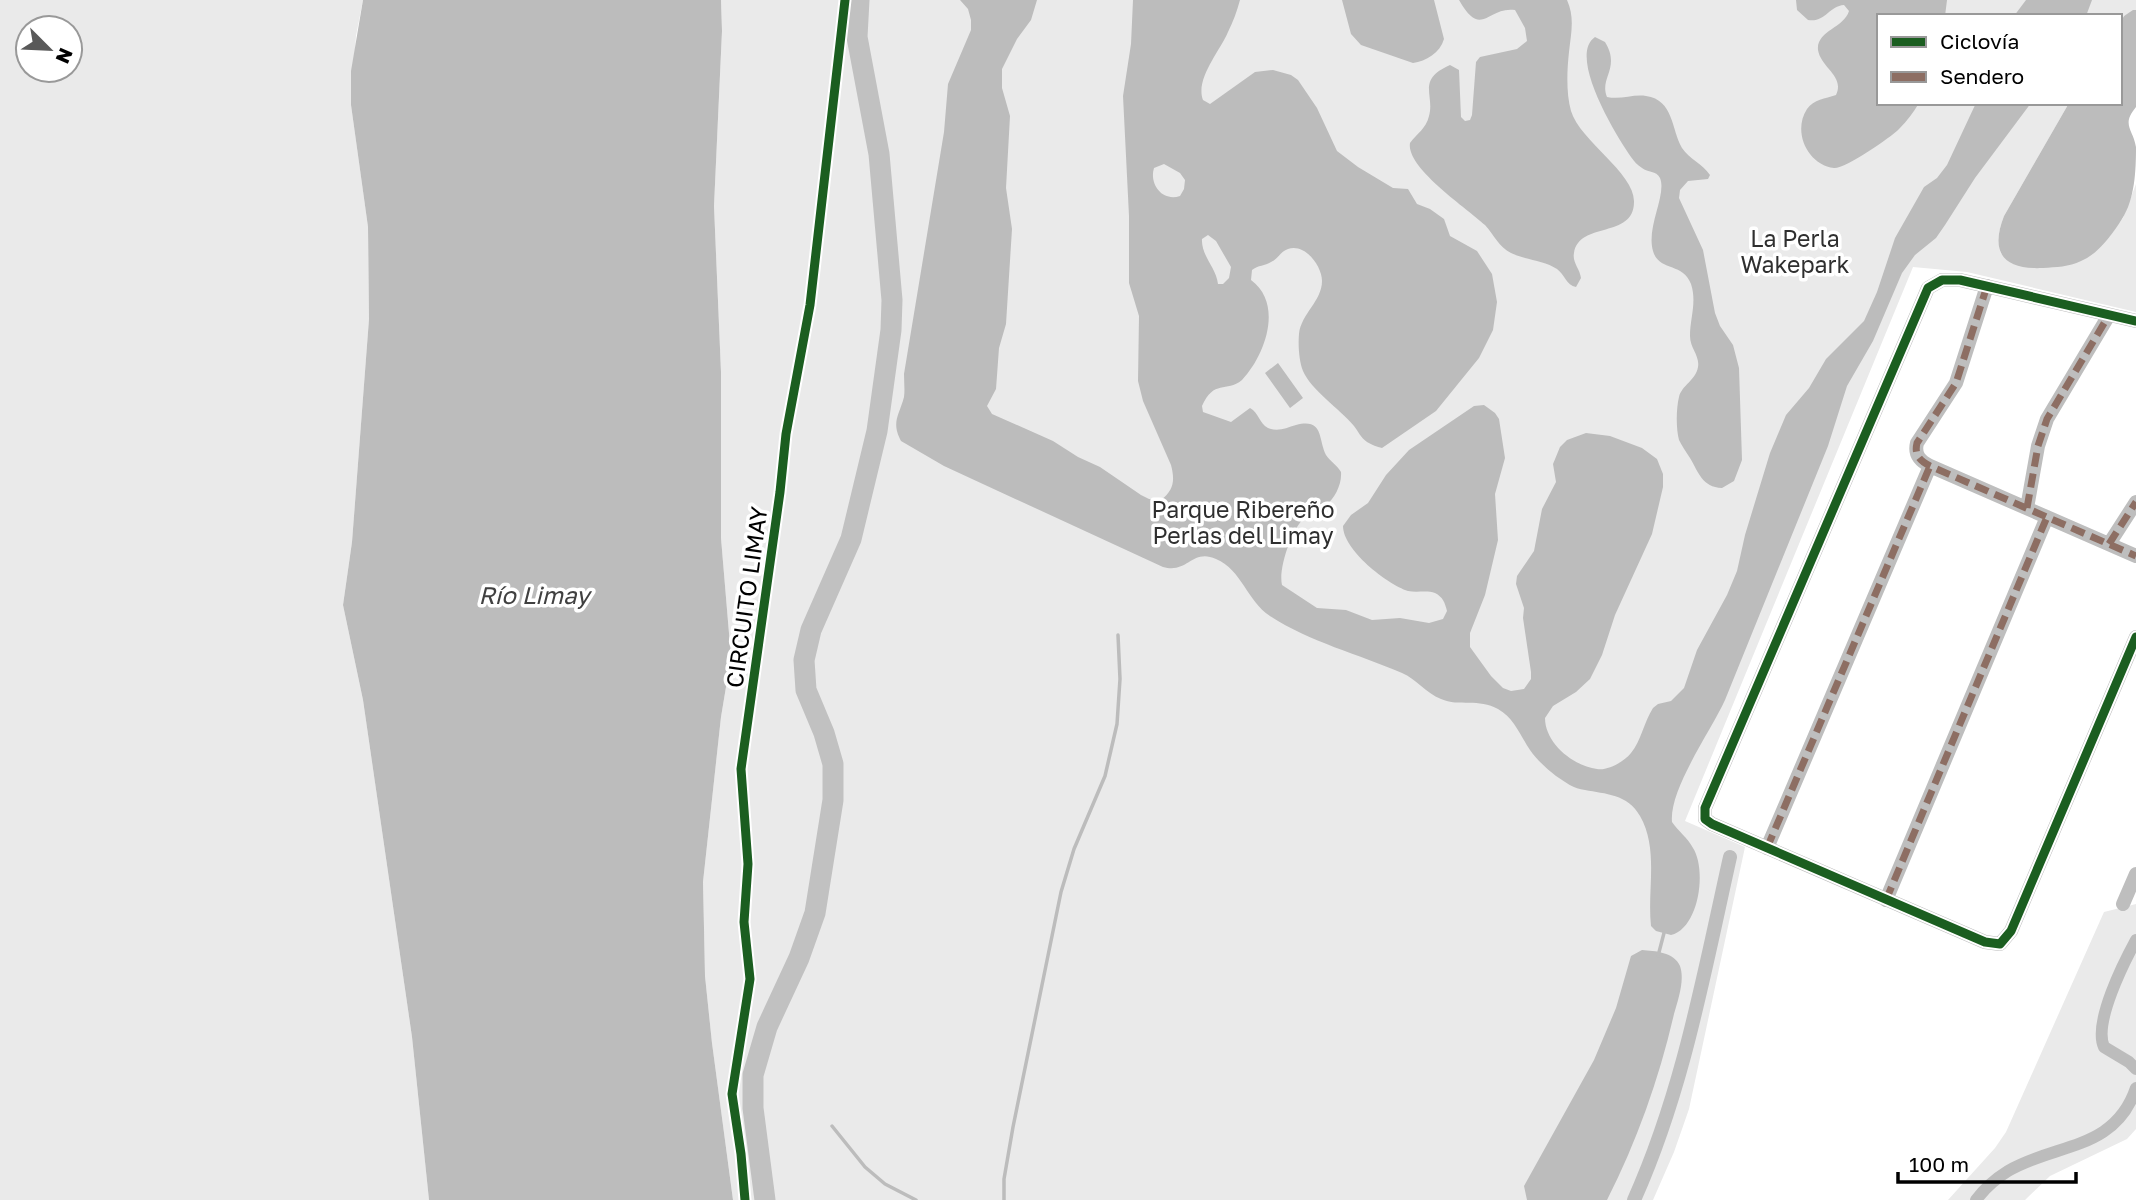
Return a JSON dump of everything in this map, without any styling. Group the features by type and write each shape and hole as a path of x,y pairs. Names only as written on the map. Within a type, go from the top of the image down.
{"street":[{"path":"765,1200 753,1108 753,1075 767,1027 799,958 815,913 833,800 833,764 824,733 806,690 804,660 811,630 851,539 877,431 891,330 892,300 879,154 857,37 859,0"},
{"path":"2136,321 1960,280 1934,283 1924,295 1703,811 1705,819 1990,944 2004,941 2011,931 2136,637"},
{"path":"1987,286 1959,376 1917,443 1916,454 1930,466 2136,556"},
{"path":"2027,508 2038,446 2047,419 2109,315"},
{"path":"1767,848 1930,466"},
{"path":"2109,544 2136,502"},
{"path":"1886,900 2047,517"},
{"path":"1634,1200 1652,1161 1680,1075 1730,857"},
{"path":"2123,904 2136,874"}],"green space":[{"path":"0,0 363,0 356,36 351,105 368,227 369,319 352,542 343,605 363,700 412,1037 429,1200 0,1200"},
{"name":"Parque Ribereño Perlas del Limay","path":"721,0 2136,0 2136,10 2122,20 2122,14 1877,14 1877,105 2068,105 2004,216 1999,235 2001,254 2109,237 2123,218 2136,184 2136,312 1967,272 1913,267 1685,821 1745,847 1689,1109 1653,1200 733,1200 705,976 703,882 721,717 731,657 721,538 721,372 714,206"},
{"path":"2136,904 2136,1129 2127,1139 2050,1176 2025,1200 1948,1200 2006,1132 2104,912"}],"water":[{"name":"Río Limay","path":"363,0 721,0 714,206 721,372 721,538 731,657 721,717 703,882 705,976 733,1200 429,1200 412,1037 363,700 343,605 352,542 369,319 368,227 351,105 351,71"},
{"path":"960,0 1037,0 1031,20 1017,39 1002,69 1002,88 1010,116 1006,188 1012,229 1006,324 999,348 996,389 987,406 992,414 1053,441 1149,499 1161,500 1169,492 1173,480 1171,465 1143,401 1138,381 1139,316 1129,283 1129,216 1123,96 1131,44 1133,0 1240,0 1230,28 1205,74 1201,92 1203,100 1210,104 1255,72 1273,70 1291,75 1298,80 1317,108 1337,151 1393,188 1408,189 1417,204 1444,219 1450,236 1477,251 1492,274 1497,302 1493,330 1479,358 1436,411 1382,448 1365,440 1312,385 1303,371 1299,334 1303,320 1321,288 1321,275 1316,263 1306,253 1294,248 1252,270 1251,280 1261,290 1267,302 1268,330 1264,344 1258,358 1242,380 1211,392 1202,406 1203,412 1231,422 1250,408 1265,426 1272,429 1311,424 1318,431 1326,455 1341,472 1339,486 1332,499 1323,508 1305,517 1295,530 1284,559 1282,585 1317,608 1346,610 1372,620 1400,618 1429,623 1443,619 1447,611 1440,596 1432,592 1408,591 1378,574 1350,545 1343,526 1351,515 1368,503 1386,475 1409,450 1474,406 1484,405 1499,419 1505,458 1495,494 1498,540 1485,595 1470,633 1470,647 1503,688 1511,691 1524,689 1531,679 1531,672 1524,608 1516,584 1517,576 1534,551 1542,509 1556,482 1553,464 1560,447 1567,440 1586,433 1610,436 1642,448 1657,459 1663,474 1663,487 1652,534 1615,615 1602,655 1590,679 1576,692 1553,706 1545,718 1550,736 1562,752 1579,763 1597,769 1620,763 1628,756 1653,708 1671,701 1684,688 1697,650 1737,571 1770,453 1786,415 1809,388 1826,359 1864,321 1895,238 1924,187 1937,178 1947,165 1975,105 2030,105 1975,178 1936,238 1915,255 1902,273 1873,341 1847,386 1828,446 1725,700 1677,793 1672,822 1693,848 1700,883 1694,910 1681,930 1671,935 1656,931 1651,926 1651,856 1646,829 1635,809 1623,799 1577,788 1556,776 1530,750 1513,722 1498,709 1484,704 1441,699 1402,673 1285,625 1262,610 1232,570 1216,559 1201,557 1178,567 1163,567 944,466 901,441 896,424 904,397 904,374 944,132 948,84 971,30 968,9","holes":["1164,164 1180,173 1185,180 1180,196 1163,194 1153,180 1154,168","1208,235 1216,241 1231,267 1229,278 1223,284 1218,284 1202,245 1202,239"]},
{"path":"1342,0 1434,0 1444,39 1442,44 1432,55 1413,63 1361,45 1351,34"},
{"path":"1459,0 1567,0 1572,19 1567,82 1571,111 1585,134 1626,180 1634,202 1632,214 1625,221 1585,237 1578,243 1574,256 1581,278 1576,287 1552,266 1507,250 1485,225 1427,175 1411,153 1410,143 1428,120 1429,88 1433,76 1450,65 1459,70 1461,117 1465,121 1470,120 1476,62 1480,57 1517,49 1527,41 1525,28 1515,10 1505,10 1479,20 1467,12"},
{"path":"1796,0 1947,0 1945,14 1877,14 1877,105 1918,105 1894,133 1840,167 1825,166 1810,154 1805,146 1801,128 1810,106 1816,101 1836,95 1838,88 1835,77 1823,62 1818,50 1821,38 1842,22 1849,11 1844,5 1839,6 1819,19 1808,20 1797,10"},
{"path":"2026,0 2092,0 2087,14 2016,14"},
{"path":"2136,10 2136,107 2129,118 2129,127 2135,141 2136,165 2126,211 2104,243 2081,261 2067,266 2043,268 2019,266 2004,257 2000,250 1998,240 2004,216 2068,105 2122,105 2124,16"},
{"path":"1595,37 1605,42 1611,59 1605,90 1607,97 1646,96 1662,103 1667,109 1682,148 1710,175 1708,179 1688,181 1680,190 1679,198 1703,250 1715,313 1733,345 1739,368 1742,460 1734,481 1722,488 1705,482 1679,440 1679,397 1698,367 1690,336 1693,291 1683,273 1660,262 1653,251 1652,232 1661,193 1660,178 1644,170 1632,158 1597,97 1587,61 1588,47"},
{"path":"1278,363 1303,398 1290,408 1265,373"},
{"path":"1642,950 1664,953 1677,961 1681,984 1654,1086 1618,1178 1607,1200 1527,1200 1524,1186 1594,1060 1616,1008 1631,956"}],"waterway":[{"path":"1004,1200 1004,1179 1013,1127 1061,892 1074,849 1105,776 1117,724 1120,679 1118,635"},
{"path":"1658,956 1664,933"},
{"path":"2136,940 2111,993 2102,1036 2104,1047 2136,1069"},
{"path":"1976,1200 1990,1184 2008,1171 2099,1135 2114,1124 2126,1109 2136,1088"},
{"path":"832,1126 865,1167 885,1184 916,1200"}],"marked path":[{"path":"1987,286 1956,383 1917,443 1916,451 1919,457 1930,466 2136,556"},
{"path":"2027,508 2038,446 2047,419 2109,315"},
{"path":"1767,848 1930,466"},
{"path":"2109,544 2136,502"},
{"path":"1886,900 2047,517"}],"cycle path":[{"name":"CIRCUITO LIMAY","path":"745,1200 732,1094 750,979 744,922 748,864 741,769 786,434 810,305 845,0"},
{"path":"2136,321 1960,280 1942,280 1928,288 1705,808 1705,819 1985,942 2000,944 2011,931 2136,637"}],"park label":[{"name":"La Perla Wakepark","path":"1795,251"}]}
